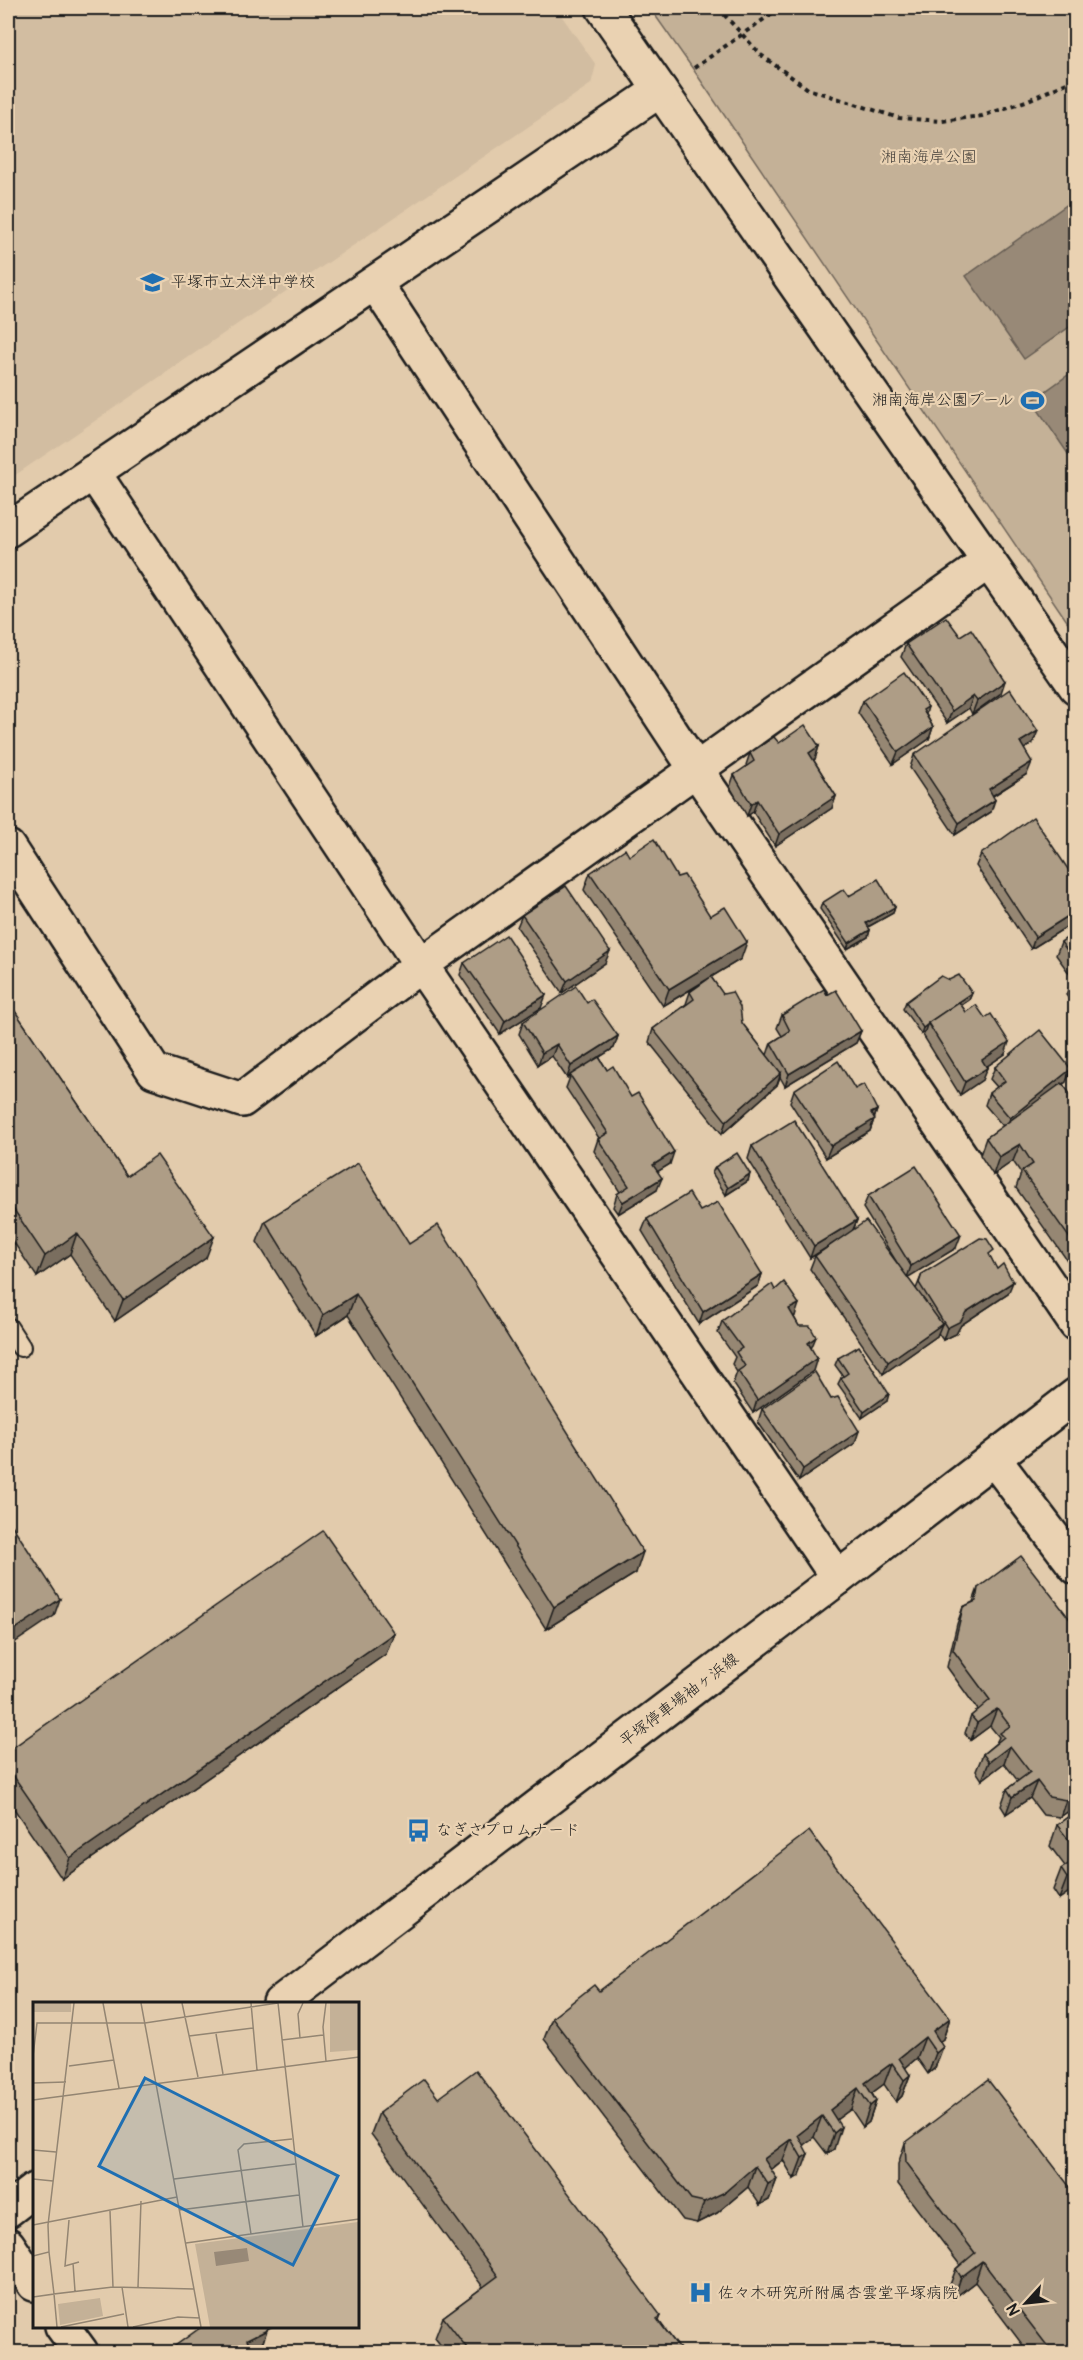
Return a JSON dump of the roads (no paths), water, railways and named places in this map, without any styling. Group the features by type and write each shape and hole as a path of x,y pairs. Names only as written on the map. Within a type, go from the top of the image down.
{"street":[{"path":"603,8 1076,687"},
{"path":"8,530 660,90"},
{"path":"375,283 697,771 1076,1324"},
{"path":"93,472 421,965 838,1578"},
{"path":"8,847 154,1071 242,1100 421,965 988,562"},
{"name":"平塚停車場袖ヶ浜線","path":"281,2002 1076,1395"},
{"path":"994,1459 1076,1568"},
{"path":"8,2210 33,2191"},
{"path":"8,2245 33,2282"},
{"path":"63,2327 81,2352"}],"lane":[{"path":"8,1327 21,1347"}],"place":[{"name":"平塚市立太洋中学校","path":"153,282"},
{"name":"湘南海岸公園プール","path":"1032,400"},
{"name":"なぎさプロムナード","path":"418,1830"},
{"name":"佐々木研究所附属杏雲堂平塚病院","path":"700,2293"}],"park label":[{"name":"湘南海岸公園","path":"929,157"}]}
